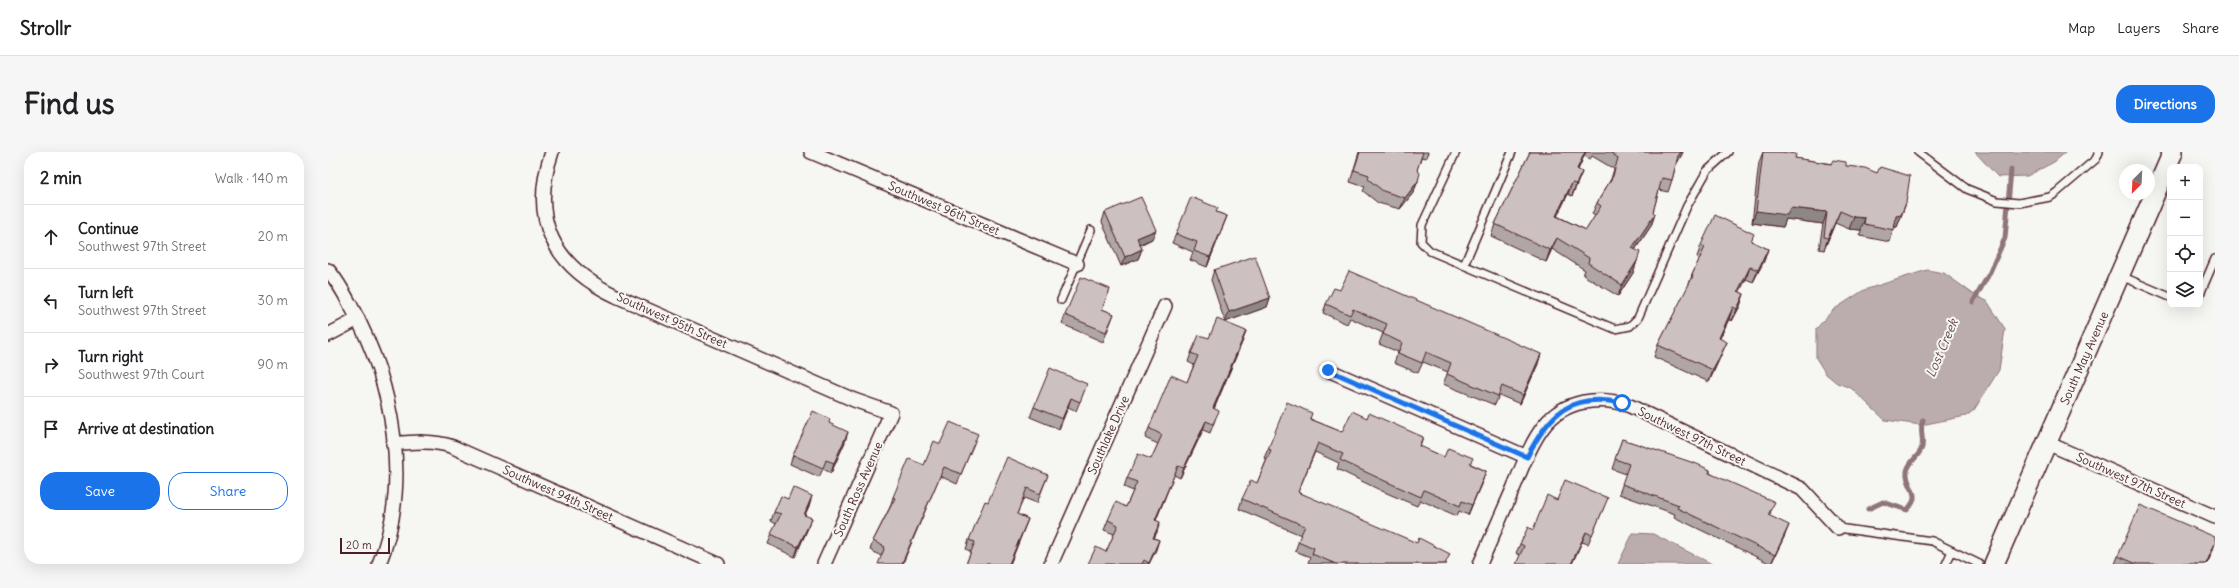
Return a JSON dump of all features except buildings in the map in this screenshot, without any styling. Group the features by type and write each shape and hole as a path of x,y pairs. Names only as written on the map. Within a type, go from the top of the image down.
{"main road":[{"name":"South May Avenue","path":"1994,564 2173,152"}],"street":[{"name":"Southwest 95th Street","path":"552,152 544,178 542,191 545,213 553,240 559,252 579,274 600,288 616,296 854,400 891,413"},
{"name":"Southwest 96th Street","path":"811,152 1077,264"},
{"path":"328,270 358,319 372,348 385,389 393,444 395,486 393,508 379,564"},
{"name":"Southlake Drive","path":"1051,564 1165,306"},
{"path":"328,335 358,319"},
{"path":"1328,370 1527,457"},
{"name":"Southwest 97th Street","path":"1480,564 1527,457 1547,422 1568,408 1590,400 1622,403 1802,490 1838,528"},
{"name":"South Ross Avenue","path":"824,564 891,413"},
{"name":"Southwest 94th Street","path":"393,444 418,442 442,443 453,447 718,564"},
{"name":"Southwest 97th Street","path":"2047,443 2215,517"}],"lane":[{"path":"1456,152 1422,225 1421,242 1430,251 1615,329 1630,326 1638,318 1687,206 1707,170 1728,152"},
{"path":"1464,265 1512,152"},
{"path":"1918,152 1967,189 1997,201 2019,203 2050,197 2096,159 2099,152"},
{"path":"1061,300 1091,230"},
{"path":"2203,287 2215,259"},
{"path":"2120,275 2167,296"},
{"path":"1838,528 1932,541 1979,564"},
{"path":"1946,564 1952,551"}],"water":[{"path":"1975,152 2066,152 2054,162 2027,176 1998,177"},
{"path":"1927,270 1944,273 1976,296 1987,301 2005,329 1999,370 1974,410 1966,416 1921,425 1885,420 1851,388 1837,383 1826,374 1816,358 1816,329 1833,310 1864,290"},
{"path":"1633,533 1653,534 1712,564 1618,564"}],"waterway":[{"name":"Lost Creek","path":"1973,302 1989,274 2005,238 2011,170"},
{"name":"Lost Creek","path":"1868,509 1883,502 1907,510 1912,504 1914,495 1907,477 1907,471 1908,467 1922,447 1921,427 1923,420"}],"route":[{"path":"1328,370 1527,457 1538,435 1547,422 1568,408 1590,400 1606,400 1622,403"}]}
